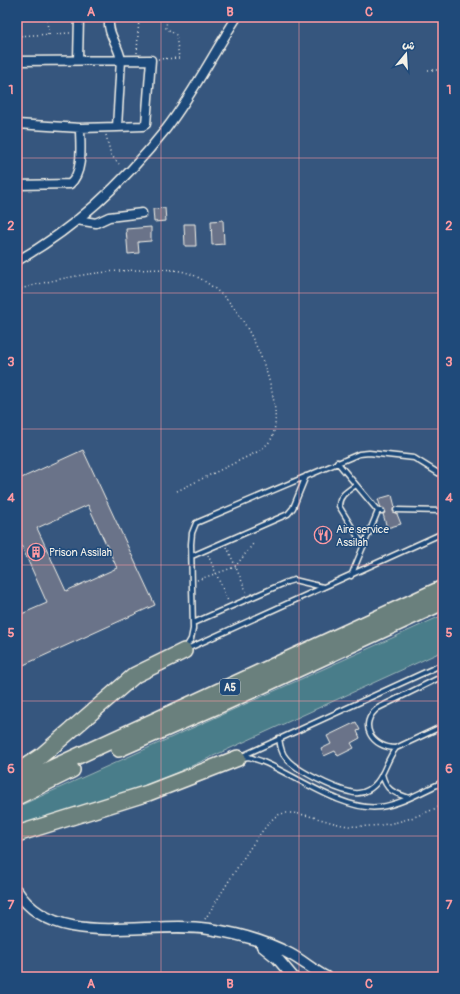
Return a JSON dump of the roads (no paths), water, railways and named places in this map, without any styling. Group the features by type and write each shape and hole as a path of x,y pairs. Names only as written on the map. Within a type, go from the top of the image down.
{"highway":[{"name":"A5","path":"17,784 443,588"},
{"name":"A5","path":"17,797 443,602"},
{"path":"17,772 41,756 130,678 148,667 184,651"},
{"path":"17,834 148,794 238,758"}],"street":[{"path":"78,60 79,17"},
{"path":"110,17 109,30 119,49 121,60 117,128"},
{"path":"17,261 42,246 77,220 126,175 166,129 204,73 237,17"},
{"path":"17,61 150,60 152,62 146,124 143,126 80,128 17,124"},
{"path":"17,185 65,186 74,181 78,168 80,128"},
{"path":"77,220 96,223 109,217 142,213"},
{"path":"17,891 29,907 49,920 74,927 200,928 238,935 290,954 326,977"},
{"path":"256,941 277,958 293,977"}],"lane":[{"path":"184,651 191,639 193,623 191,537 196,523 337,462 359,454 381,454 414,458 443,476"},
{"path":"337,462 380,511 350,576"},
{"path":"192,556 288,514 293,508 306,476"},
{"path":"356,485 342,495 339,501 339,506 364,545"},
{"path":"396,510 443,511"},
{"path":"184,651 443,533"},
{"path":"193,623 294,580 323,588"},
{"path":"238,758 443,664"},
{"path":"396,748 382,746 373,740 368,726 372,712 443,676"},
{"path":"279,738 282,752 291,764 346,791 360,793 367,791 377,783 387,760 396,748 443,726"},
{"path":"238,758 249,757 261,761 342,801 358,806 381,807 410,798 443,782"},
{"path":"382,774 384,784 388,788 397,794 410,798"}],"place":[{"name":"Aire service Assilah","path":"323,535"},
{"name":"Prison Assilah","path":"36,552"}]}
